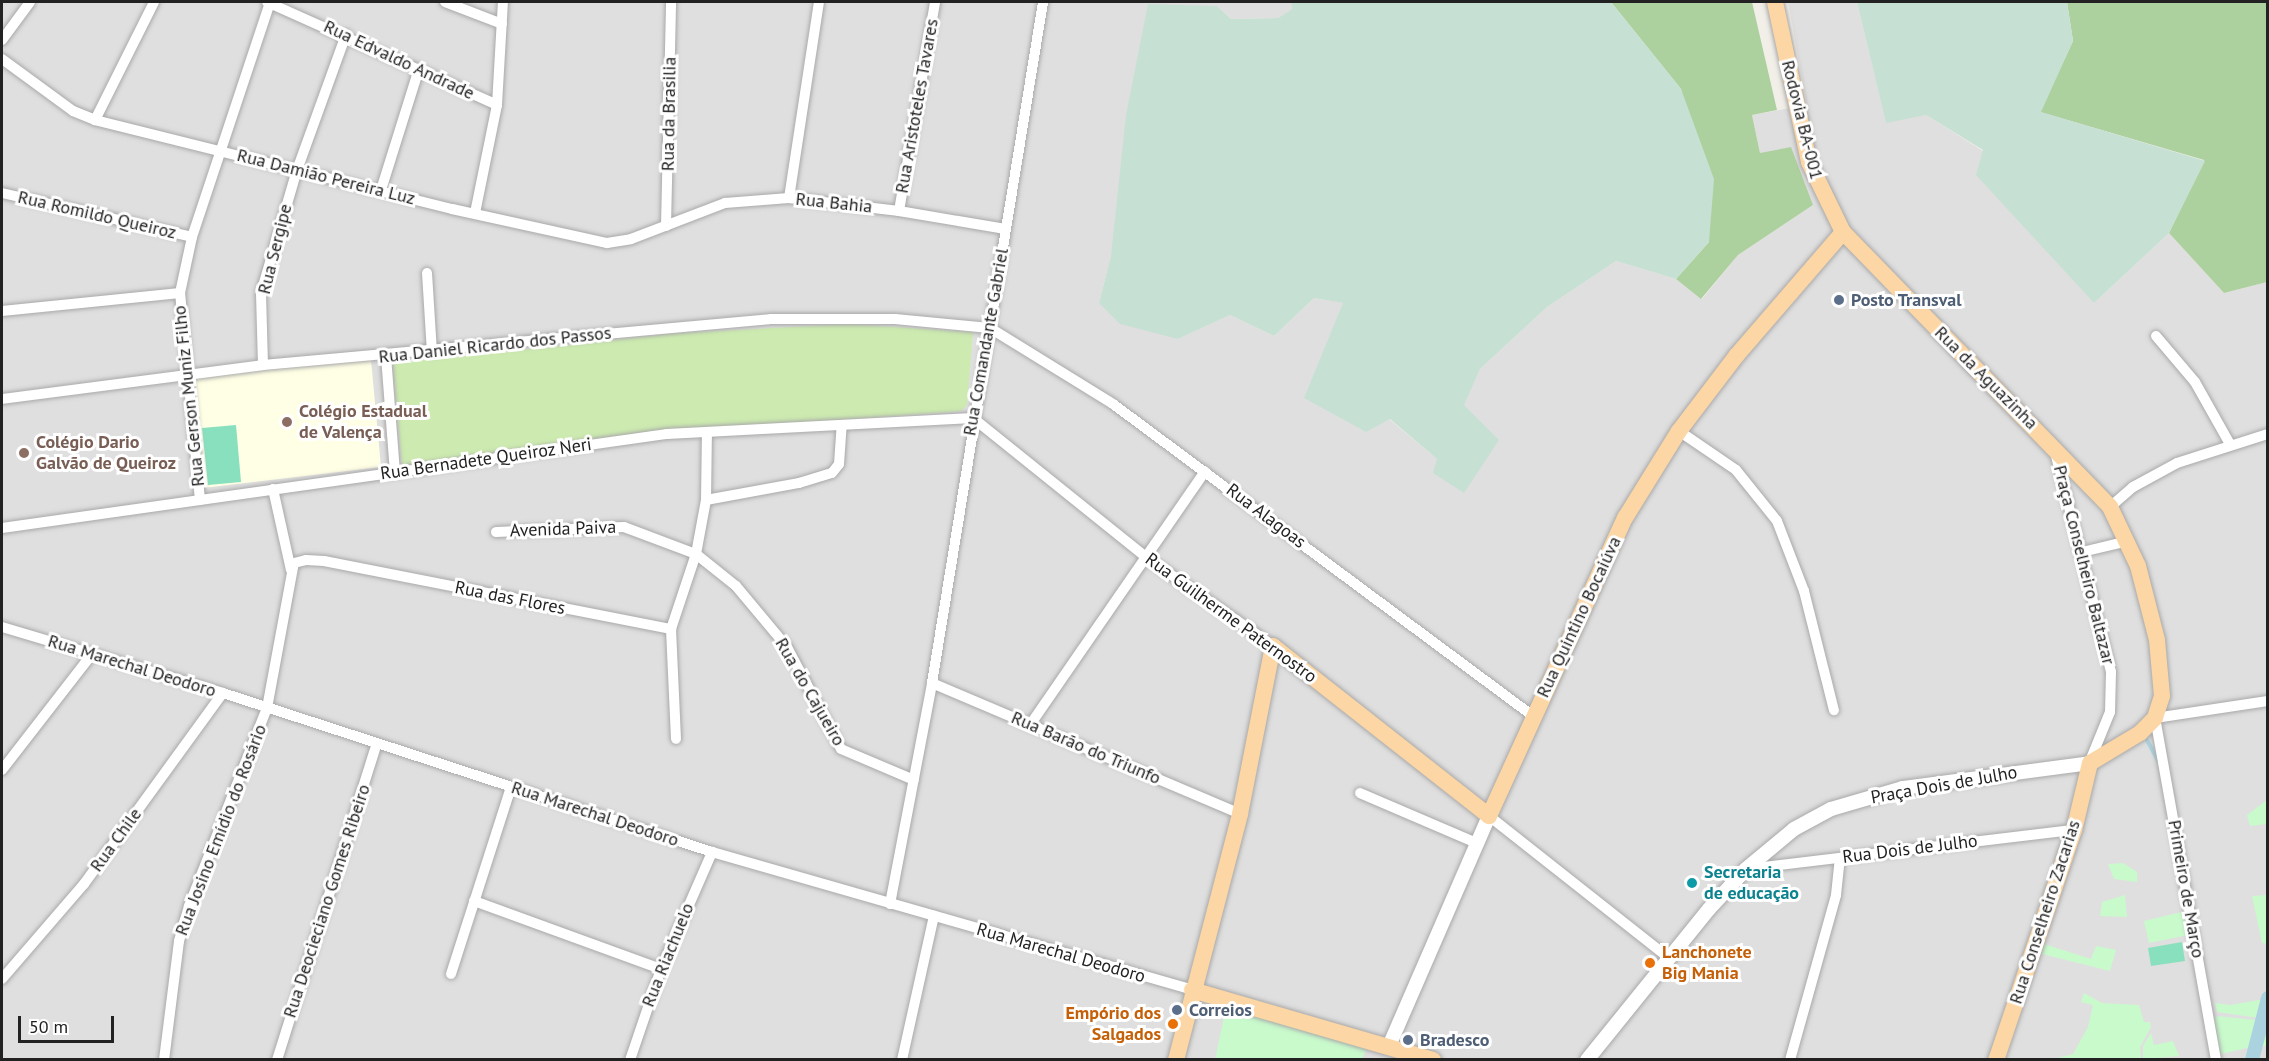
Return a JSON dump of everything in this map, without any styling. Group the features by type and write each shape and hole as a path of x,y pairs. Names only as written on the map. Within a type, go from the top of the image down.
{"main road":[{"name":"Rodovia BA-001","path":"1775,2 1809,162 1843,232"},
{"name":"Rua Quintino Bocaiúva","path":"1489,816 1625,518 1679,431 1737,355 1843,232"},
{"name":"Rua da Aguazinha","path":"1843,232 2053,446"},
{"name":"Praça Conselheiro Baltazar","path":"2053,446 2110,507 2128,541 2157,640 2162,696 2155,718"},
{"path":"1176,1059 1192,990 1240,814 1273,646"},
{"name":"Rua Guilherme Paternostro","path":"1273,646 1489,816"},
{"path":"2090,763 2140,733 2155,718"},
{"name":"Rua Conselheiro Zacarias","path":"1995,1059 2074,830 2090,763"},
{"path":"1192,990 1386,1053 1433,1059"}],"street":[{"path":"2,40 30,2"},
{"path":"94,120 154,2"},
{"name":"Rua Edvaldo Andrade","path":"269,2 497,105"},
{"name":"Rua Gerson Muniz Filho","path":"200,500 180,293 192,237 269,2"},
{"path":"445,2 502,24"},
{"path":"475,213 497,105 504,2"},
{"name":"Rua da Brasilia","path":"666,225 671,2"},
{"path":"789,198 819,2"},
{"name":"Rua Aristoteles Tavares","path":"899,211 935,2"},
{"name":"Rua Comandante Gabriel","path":"890,904 932,683 973,418 990,328 1043,2"},
{"name":"Rua Sergipe","path":"263,365 261,293 297,170 346,35"},
{"name":"Rua Damião Pereira Luz","path":"2,59 73,111 94,120 607,243 631,239 666,225"},
{"path":"381,190 419,69"},
{"name":"Rua Romildo Queiroz","path":"2,193 192,237"},
{"name":"Rua Bahia","path":"666,225 725,203 789,198 899,211 1005,229"},
{"path":"427,273 432,352"},
{"path":"2,311 180,293"},
{"name":"Rua Daniel Ricardo dos Passos","path":"2,399 263,365 432,352 771,319 895,319 990,328"},
{"name":"Rua Alagoas","path":"990,328 1113,404 1533,716"},
{"path":"2156,336 2195,382 2230,444"},
{"path":"386,356 395,472"},
{"name":"Rua Bernadete Queiroz Neri","path":"2,528 667,434 973,418"},
{"name":"Rua Guilherme Paternostro","path":"973,418 1147,558 1273,646"},
{"path":"706,500 832,473 838,464 842,425"},
{"path":"1679,431 1737,470 1778,522 1804,591 1834,710"},
{"path":"676,739 671,629 696,554 706,500 707,432"},
{"path":"2110,507 2152,474 2230,444 2268,434"},
{"name":"Praça Conselheiro Baltazar","path":"2053,446 2102,628 2112,691 2110,712 2090,763"},
{"path":"1030,724 1205,471"},
{"path":"267,708 291,570 273,489"},
{"name":"Avenida Paiva","path":"496,532 581,526 624,527 696,554"},
{"path":"2082,552 2128,541"},
{"name":"Rua do Cajueiro","path":"696,554 736,586 787,646 841,749 914,780"},
{"name":"Rua das Flores","path":"291,570 297,561 324,561 671,629"},
{"name":"Rua Marechal Deodoro","path":"3,630 223,693 712,852 1192,990"},
{"path":"2,770 92,654"},
{"name":"Rua Barão do Triunfo","path":"932,683 1240,814"},
{"name":"Rua Chile","path":"2,979 84,884 223,693"},
{"path":"2155,718 2268,701"},
{"name":"Rua Josino Emídio do Rosário","path":"164,1059 171,981 189,906 267,708"},
{"name":"Primeiro de Março","path":"2155,718 2216,1059"},
{"name":"Rua Deocieciano Gomes Ribeiro","path":"277,1059 377,743"},
{"name":"Praça Dois de Julho","path":"1587,1059 1669,958 1746,869 1811,819 1869,797 1937,783 2090,763"},
{"path":"451,974 511,787"},
{"path":"1360,793 1479,844"},
{"path":"1489,816 1669,958"},
{"name":"Rua Quintino Bocaiúva","path":"1386,1053 1479,844 1489,816"},
{"name":"Rua Dois de Julho","path":"1746,869 2074,830"},
{"name":"Rua Riachuelo","path":"630,1059 661,969 712,852"},
{"path":"1790,1059 1836,895 1840,858"},
{"path":"474,901 661,969"},
{"path":"902,1059 934,916"}],"shaded area":[{"path":"2,2 1291,2 1292,9 1278,18 1231,19 1217,6 1111,256 1099,303 1178,339 1230,315 1274,336 1314,298 1344,303 1389,419 1437,459 1480,369 1547,307 1616,261 1676,279 1702,299 1738,255 1813,205 1760,153 1752,115 1807,105 1788,2 1857,2 1886,122 1926,115 1983,151 2094,303 2169,233 2224,293 2267,282 2267,1059 2,1060","holes":["848,324 937,413 624,435"]},
{"path":"1291,2 1611,2 1681,89 1714,179 1709,242 1676,279 1616,261 1547,307 1480,369 1464,405 1499,440 1464,493 1433,473 1437,459 1390,419 1366,432 1304,398 1343,303 1314,298 1274,336 1230,315 1178,339 1120,324 1099,303 1111,256 1126,115 1148,4 1217,6 1231,19 1278,18 1292,9"},
{"path":"1857,2 2067,2 2073,41 2041,112 2205,161 2169,233 2094,303 1976,175 1983,150 1926,115 1886,123"},
{"name":"Colégio Estadual de Valença","path":"371,360 381,467 203,488 192,377"}],"green space":[{"path":"1611,2 1752,2 1777,110 1752,115 1760,153 1791,147 1813,205 1738,255 1701,299 1676,279 1709,242 1681,89"},
{"path":"2067,2 2267,2 2267,282 2224,293 2169,233 2204,160 2040,112 2073,41"},
{"path":"848,324 973,332 967,405 961,411 624,435 402,466 393,363 678,333"},
{"path":"236,425 241,482 208,485 202,428"},
{"path":"2267,800 2267,824 2250,826 2247,815"},
{"path":"2123,863 2137,872 2137,882 2114,879 2108,864"},
{"path":"2125,895 2127,917 2100,916 2102,902"},
{"path":"2268,895 2267,944 2262,943 2252,896"},
{"path":"2186,911 2188,935 2149,943 2144,921"},
{"path":"2182,942 2185,961 2151,966 2148,948"},
{"path":"2044,944 2091,959 2096,946 2116,950 2110,971 2042,954"},
{"path":"2084,993 2102,1003 2139,1005 2144,1022 2150,1022 2151,1027 2140,1047 2141,1059 2054,1059 2073,1054 2088,1027 2093,1005 2081,1002"},
{"path":"2265,999 2265,1011 2259,1018 2217,1012 2215,1003 2230,1005"},
{"path":"1226,1007 1368,1046 1362,1059 1215,1060"},
{"path":"2267,1008 2267,1046 2258,1046 2260,1023"},
{"path":"2217,1016 2256,1020 2255,1046 2217,1055 2212,1021"},
{"path":"2151,1033 2154,1045 2173,1041 2179,1056 2143,1059 2143,1046"}],"waterway":[{"path":"2147,740 2158,761"},
{"path":"2252,1060 2268,998"}],"place":[{"name":"Posto Transval","path":"1839,300"},
{"name":"Colégio Estadual de Valença","path":"287,422"},
{"name":"Colégio Dario Galvão de Queiroz","path":"24,453"},
{"name":"Secretaria de educação","path":"1692,883"},
{"name":"Lanchonete Big Mania","path":"1650,963"},
{"name":"Correios","path":"1177,1010"},
{"name":"Empório dos Salgados","path":"1173,1024"},
{"name":"Bradesco","path":"1408,1040"}]}
